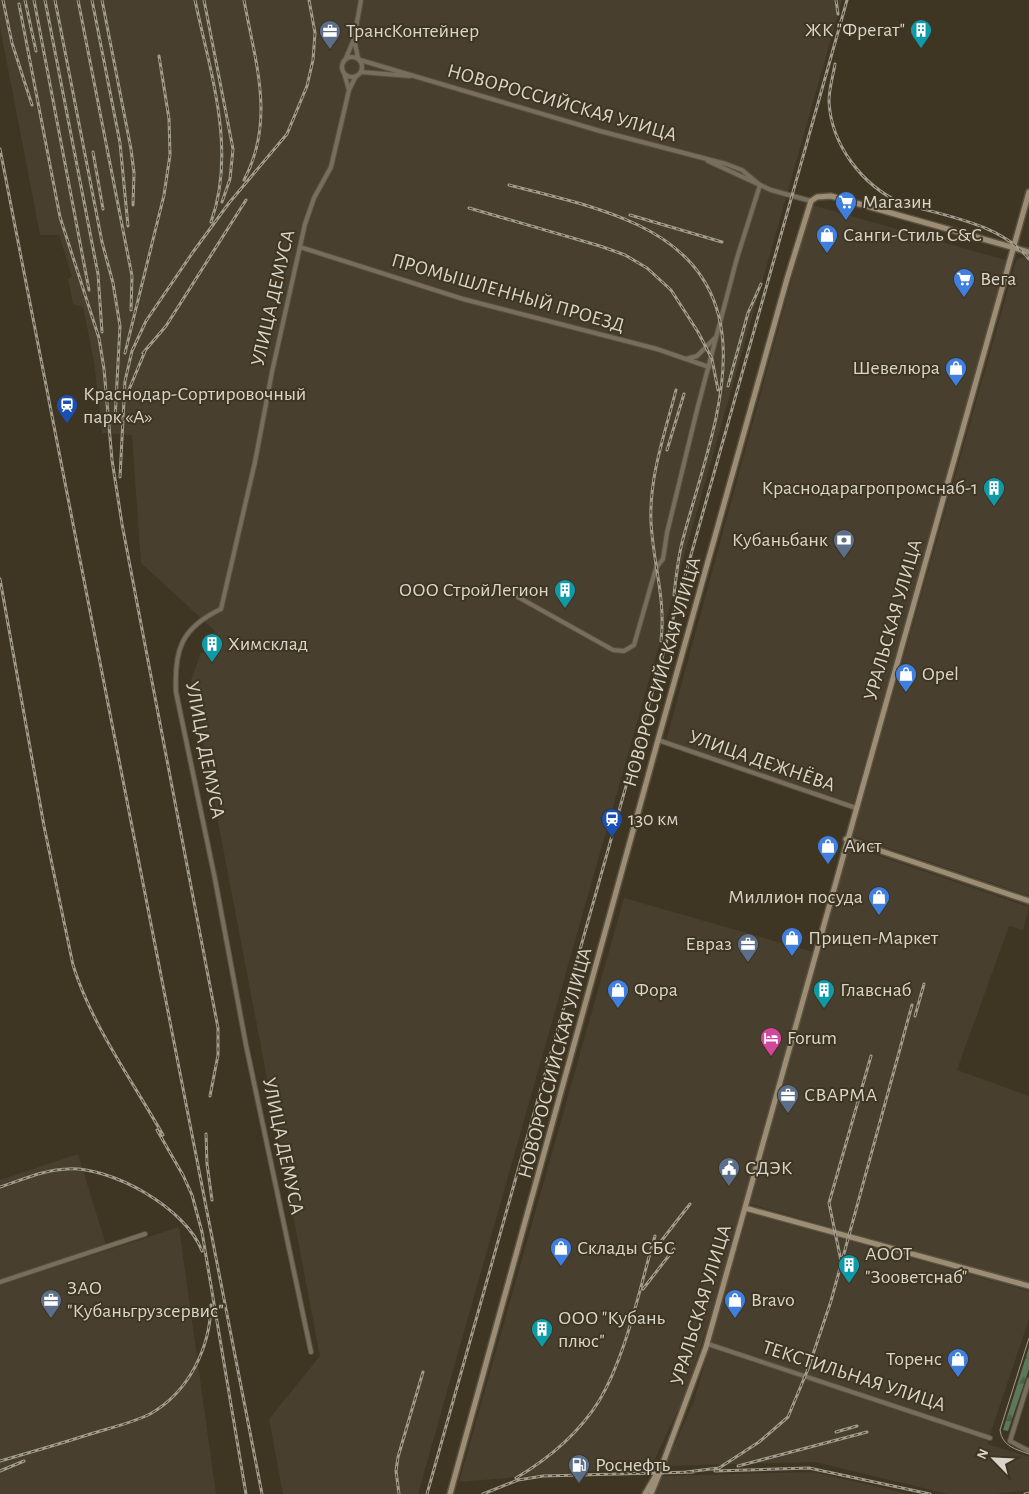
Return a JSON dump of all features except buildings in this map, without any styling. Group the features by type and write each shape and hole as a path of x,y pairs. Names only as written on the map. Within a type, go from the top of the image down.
{"street":[{"path":"349,90 342,68 354,39 361,0"},
{"path":"344,73 351,77 361,72 362,66 354,39"},
{"path":"345,59 351,56 417,77"},
{"path":"361,72 417,77"},
{"name":"УЛИЦА ДЕМУСА","path":"311,1352 242,1027 215,879 176,692 175,667 181,646 193,625 221,609 255,462 272,372 300,247 314,198 331,167 349,90 356,76"},
{"name":"НОВОРОССИЙСКАЯ УЛИЦА","path":"417,77 742,170 760,185"},
{"name":"НОВОРОССИЙСКАЯ УЛИЦА","path":"450,1494 658,740 787,279 811,201 770,190 700,157"},
{"path":"518,597 613,650 624,651 634,645 656,568 663,559 666,533 741,242 760,185"},
{"name":"УРАЛЬСКАЯ УЛИЦА","path":"1015,246 1029,192"},
{"path":"811,201 816,197 831,196 1015,246 1029,252"},
{"name":"УРАЛЬСКАЯ УЛИЦА","path":"651,1494 707,1344 858,798 1029,198"},
{"name":"ПРОМЫШЛЕННЫЙ ПРОЕЗД","path":"300,247 463,298 709,366"},
{"path":"686,359 697,356 719,333"},
{"name":"УЛИЦА ДЕЖНЁВА","path":"658,740 856,808"},
{"path":"847,839 1029,901"},
{"path":"746,1208 1029,1286"},
{"path":"0,1282 145,1234"},
{"name":"ТЕКСТИЛЬНАЯ УЛИЦА","path":"707,1344 990,1438"},
{"path":"1029,1380 1010,1442 1029,1450"},
{"name":"УРАЛЬСКАЯ УЛИЦА","path":"645,1494 663,1463 675,1432"}],"shaded area":[{"path":"0,0 842,0 418,1494 283,1494 269,1419 320,1356 191,680 201,653 204,653 215,631 141,563 132,435 102,433 94,361 83,307 73,304 68,279 72,276 59,235 40,235 0,27"},
{"path":"812,205 1009,261 853,804 666,741"},
{"path":"1021,257 1029,259 1029,896 853,836 1016,261"},
{"path":"850,846 1029,907 1023,930 1009,926 957,1070 1029,1096 1029,1283 750,1204"},
{"path":"624,898 813,952 739,1215 707,1328 682,1402 652,1465 636,1461 635,1467 459,1482"},
{"path":"78,1154 106,1245 0,1279 0,1180"},
{"path":"748,1213 1029,1291 1029,1319 987,1444 1029,1457 1029,1490 995,1494 948,1494 815,1462 665,1466 694,1401"},
{"path":"179,1227 216,1494 0,1494 0,1285"},
{"path":"813,1472 909,1494 654,1494 662,1476"}],"green space":[{"path":"1029,1347 1029,1369 1008,1431 1003,1430"}],"tram line":[{"path":"1029,1338 1000,1430 1006,1443 1029,1454"}],"railway":[{"path":"3,0 12,43 32,105"},
{"path":"25,0 36,51"},
{"path":"34,0 89,290"},
{"path":"45,0 98,274 102,332"},
{"path":"55,0 102,242 113,283 120,326 115,419"},
{"path":"78,0 132,276 131,310"},
{"path":"92,0 120,143 128,226"},
{"path":"102,0 131,149 134,173 133,205"},
{"path":"195,0 214,83 221,139 222,167 218,195 211,222"},
{"path":"204,0 233,149 230,179 222,202"},
{"path":"244,0 257,68 261,113 254,158 244,180"},
{"path":"120,477 125,381 132,351 146,321 193,252 229,203 287,134 307,86 313,60 315,33 309,0"},
{"path":"836,0 838,14"},
{"path":"427,1494 847,0"},
{"path":"19,4 60,217 99,338 104,369 112,460 122,524 218,1028 218,1055 210,1096"},
{"path":"125,353 164,195 170,155 169,119 159,56"},
{"path":"835,64 829,96 831,117 842,148 862,174 874,186 901,203 970,222 987,229 1003,237 1029,259"},
{"path":"0,149 262,1494"},
{"path":"93,152 103,209"},
{"path":"509,185 591,207 638,225 681,253 707,286 721,324 723,365 718,408 708,452 681,546 674,595"},
{"path":"143,353 166,326 246,200"},
{"path":"469,208 600,246 625,255 647,268 671,290 698,332 712,359 718,390"},
{"path":"630,215 722,242"},
{"path":"728,386 748,313 761,284"},
{"path":"128,392 146,349"},
{"path":"661,641 661,596 652,537 651,505 655,472 676,390"},
{"path":"667,450 684,394"},
{"path":"0,579 44,826 73,965 81,988 102,1031 163,1135"},
{"path":"915,1016 924,984"},
{"path":"686,1472 719,1468 759,1442 788,1417 808,1369 831,1301 912,1005"},
{"path":"841,1261 829,1203 871,1056"},
{"path":"157,1130 184,1177"},
{"path":"206,1134 207,1164 212,1200"},
{"path":"0,1187 41,1173 58,1170 85,1170 104,1174 125,1182 164,1205 193,1235 202,1251"},
{"path":"182,1173 192,1195 202,1232 246,1494"},
{"path":"655,1249 690,1204"},
{"path":"516,1478 551,1454 562,1444 582,1424 599,1401 609,1383 625,1342 655,1236"},
{"path":"643,1289 674,1249"},
{"path":"0,1461 134,1421 164,1405 186,1381 202,1353 207,1337 211,1305"},
{"path":"399,1494 396,1471 398,1457 423,1372"},
{"path":"836,1432 857,1426"},
{"path":"738,1466 867,1432"},
{"path":"0,1471 24,1461"},
{"path":"715,1471 809,1468 930,1494"},
{"path":"483,1494 518,1480 543,1476 693,1472"},
{"path":"1025,1494 1029,1493"}],"place":[{"name":"ЖК \"Фрегат\"","path":"921,49"},
{"name":"ТрансКонтейнер","path":"330,50"},
{"name":"Магазин","path":"846,221"},
{"name":"Санги-Стиль C&C","path":"827,254"},
{"name":"Вега","path":"964,298"},
{"name":"Шевелюра","path":"956,387"},
{"name":"Краснодар-Сортировочный парк «А»","path":"67,424"},
{"name":"Краснодарагропромснаб-1","path":"994,507"},
{"name":"Кубаньбанк","path":"844,559"},
{"name":"ООО СтройЛегион","path":"565,609"},
{"name":"Химсклад","path":"212,663"},
{"name":"Opel","path":"906,693"},
{"name":"130 км","path":"612,838"},
{"name":"Аист","path":"828,865"},
{"name":"Миллион посуда","path":"879,916"},
{"name":"Прицеп-Маркет","path":"792,957"},
{"name":"Евраз","path":"748,963"},
{"name":"Фора","path":"618,1009"},
{"name":"Главснаб","path":"824,1009"},
{"name":"Forum","path":"771,1057"},
{"name":"СВАРМА","path":"788,1114"},
{"name":"СДЭК","path":"729,1187"},
{"name":"Склады СБС","path":"561,1267"},
{"name":"АООТ \"Зооветснаб\"","path":"849,1284"},
{"name":"ЗАО \"Кубаньгрузсервис\"","path":"51,1319"},
{"name":"Bravo","path":"735,1319"},
{"name":"ООО \"Кубань плюс\"","path":"542,1348"},
{"name":"Торенс","path":"958,1378"},
{"name":"Роснефть","path":"579,1484"}]}
